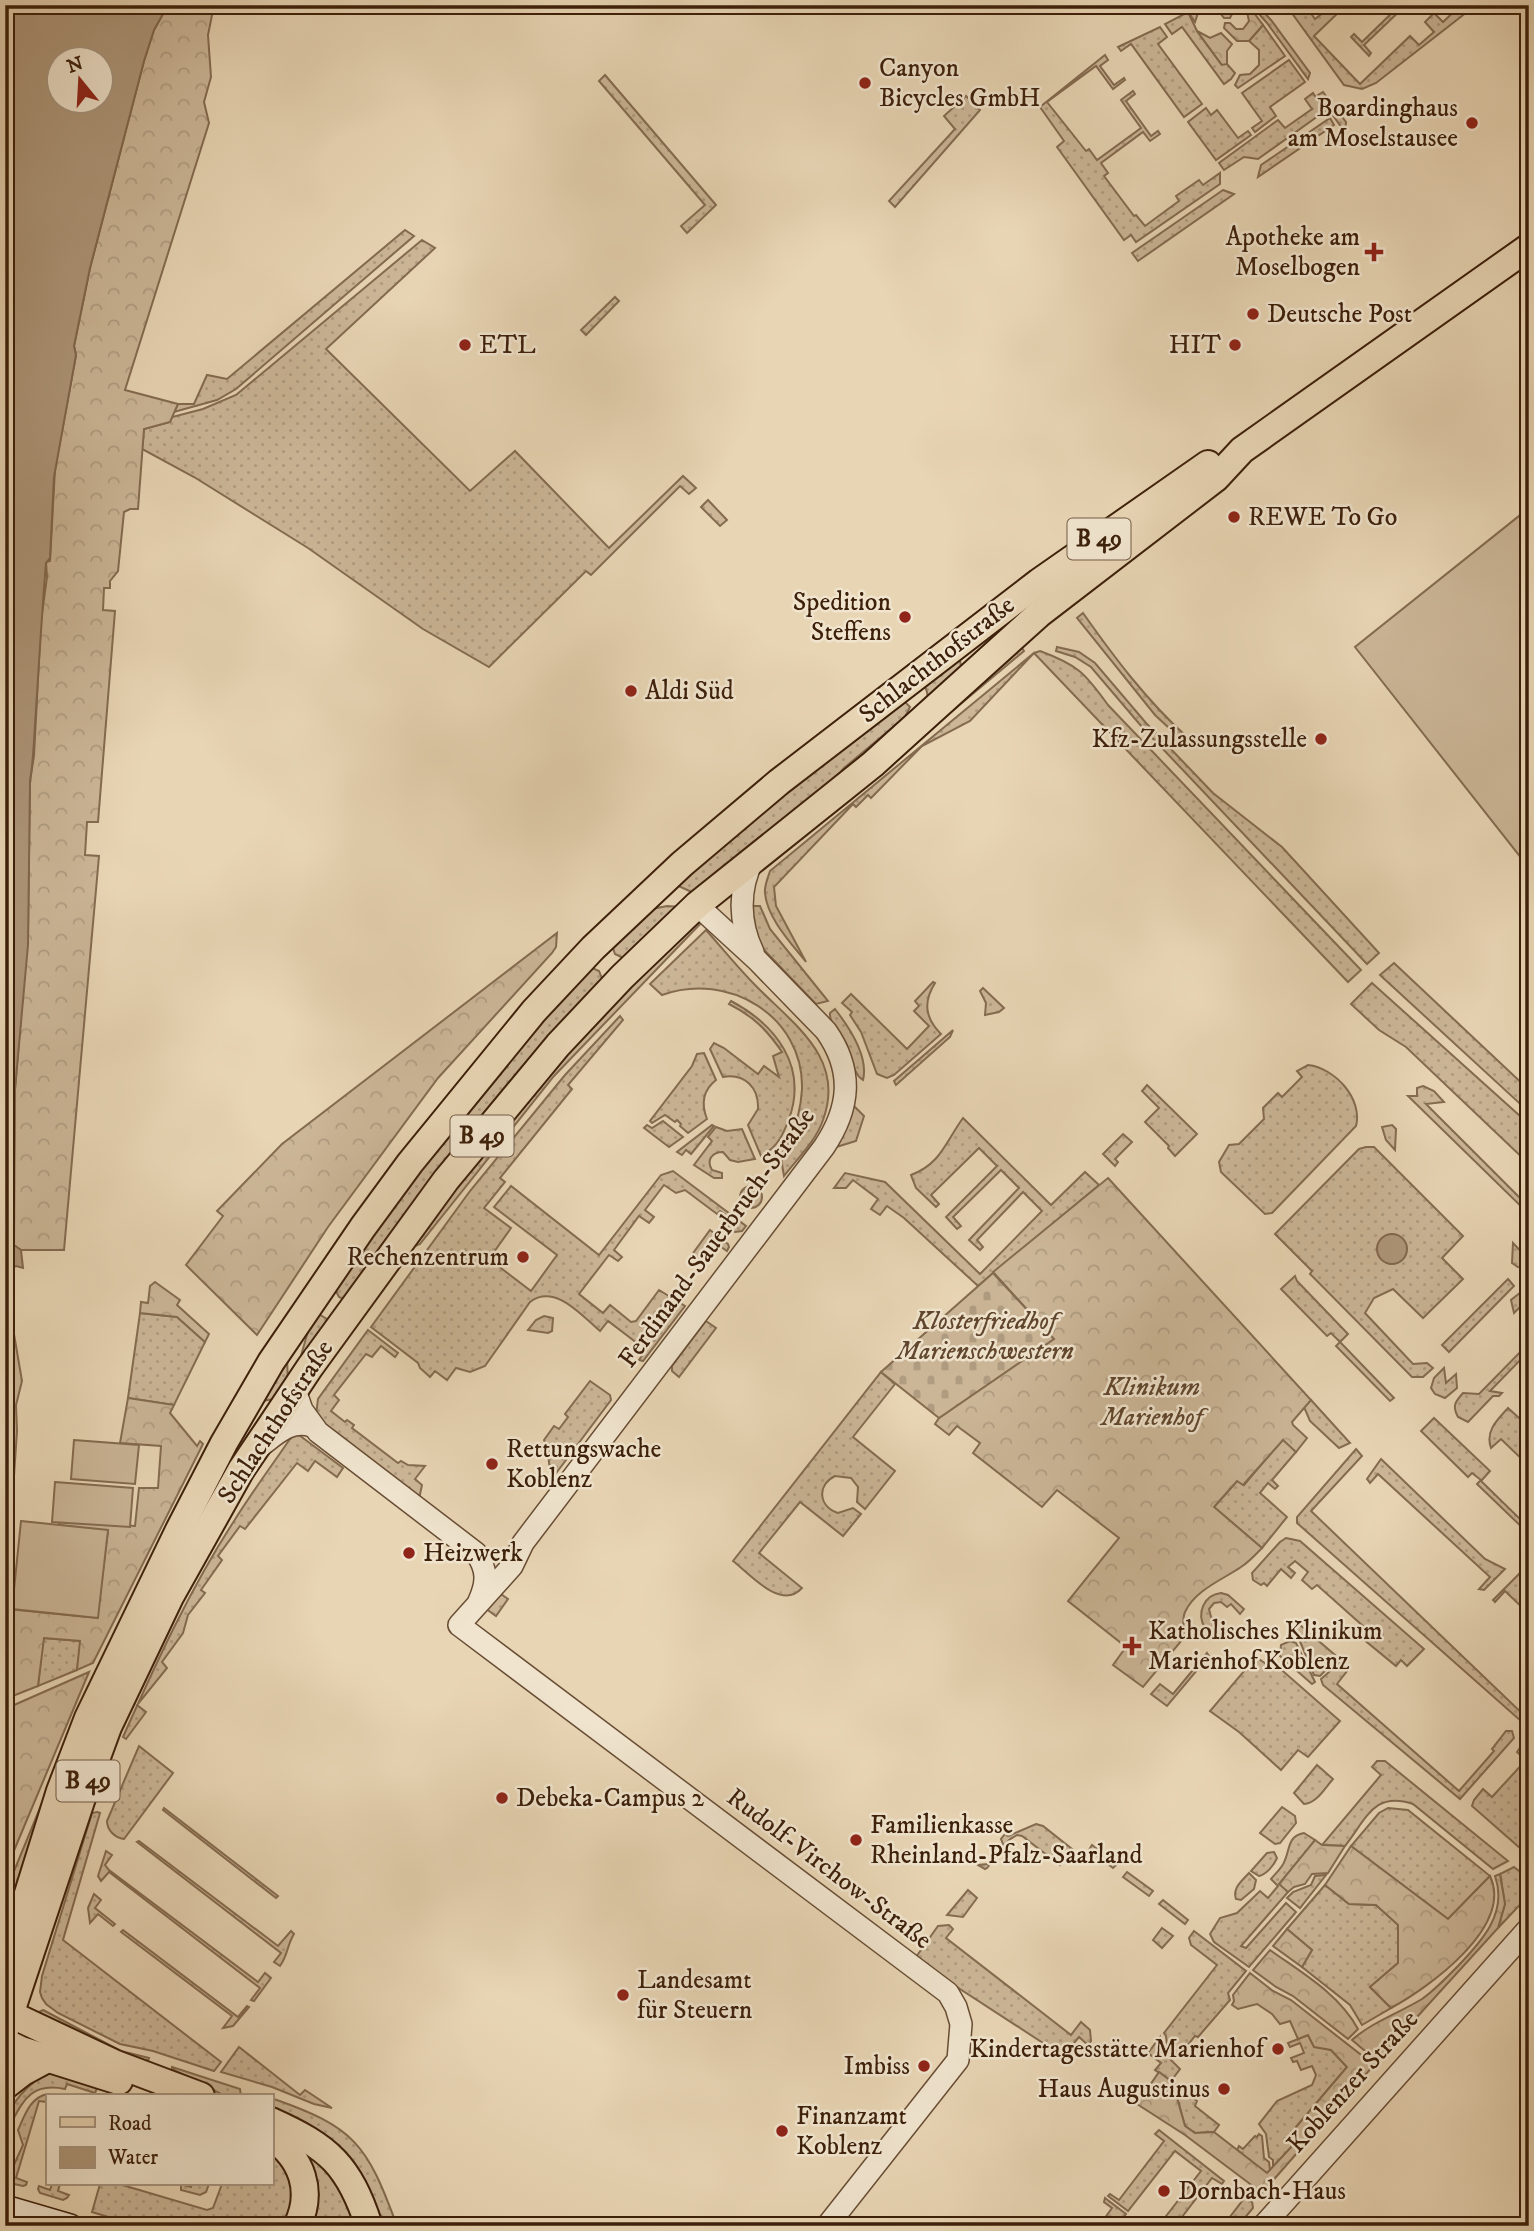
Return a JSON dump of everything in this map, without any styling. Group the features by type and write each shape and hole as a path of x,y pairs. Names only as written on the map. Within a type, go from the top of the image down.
{"main road":[{"name":"Schlachthofstraße","path":"7,2020 82,1795 108,1727 201,1538 253,1452 347,1315 446,1180 500,1112 622,977 697,905 914,727 1039,614 1216,478 1242,450 1529,247"},
{"name":"Schlachthofstraße","path":"5,1967 60,1791 88,1718 173,1542 224,1443 271,1362 410,1163 534,1011 593,948 717,833 779,782 1039,582 1211,462 1242,450"},
{"path":"908,684 919,702 920,711 914,727"},
{"path":"649,894 684,897 697,905"},
{"path":"593,948 622,977"},
{"path":"316,1295 347,1315"},
{"path":"295,1391 291,1362 300,1318"},
{"path":"224,1443 268,1430"},
{"path":"7,2020 196,2094"},
{"path":"5,2042 156,2094"},
{"path":"5,2086 23,2072 49,2058"},
{"path":"273,2122 324,2148 345,2172 360,2197 369,2226"},
{"path":"273,2139 292,2154 304,2178 304,2204 297,2226"},
{"path":"5,2207 71,2226"}],"street":[{"name":"Ferdinand-Sauerbruch-Straße","path":"753,860 743,891 742,922 757,960"},
{"name":"Ferdinand-Sauerbruch-Straße","path":"459,1625 512,1566 523,1543 798,1183 839,1122 845,1101 845,1081 835,1043 757,960 697,905"},
{"path":"295,1391 312,1426 476,1553 486,1574 479,1601"},
{"path":"253,1452 287,1427 301,1423 312,1426"},
{"path":"476,1553 499,1554 523,1543"},
{"name":"Rudolf-Virchow-Straße","path":"459,1625 948,1993 961,2024 958,2060 830,2224"},
{"name":"Koblenzer Straße","path":"1263,2226 1529,1928"}],"green space":[{"path":"168,5 214,5 208,35 211,77 204,102 209,123 125,390 178,404 170,422 144,429 138,509 124,512 118,571 110,581 110,588 104,588 103,610 115,611 98,822 87,822 85,855 99,856 64,1250 21,1250 14,1246 13,1239 15,1089 28,932 30,781 34,756 46,562 50,561 55,469 76,355 74,346 90,268 144,61 154,30"},
{"path":"1209,5 1234,8 1235,5 1242,6 1254,13 1263,25 1249,41 1237,41 1224,28 1225,23 1230,23 1236,29 1243,29 1249,21 1247,12 1238,9 1230,18 1224,18 1217,9 1207,8 1198,13 1195,22 1189,13"},
{"path":"1251,5 1257,5 1271,20 1310,73 1308,79 1267,23"},
{"path":"1286,5 1305,5 1315,19 1333,5 1343,5 1345,9 1342,13 1340,11 1314,36 1360,84 1410,36 1419,45 1434,32 1425,22 1434,13 1443,22 1461,5 1476,5 1376,83 1362,89 1344,85"},
{"path":"1400,5 1406,5 1364,45 1371,53 1369,56 1351,37 1354,34 1362,42"},
{"path":"1188,12 1197,31 1221,64 1227,64 1235,73 1224,84 1182,27 1172,34 1165,24"},
{"path":"1263,25 1285,56 1238,88 1235,85 1240,75 1250,74 1259,65 1259,50 1249,41"},
{"path":"1160,27 1167,37 1158,44 1202,104 1184,117 1131,44 1121,51 1118,47"},
{"path":"1197,31 1210,38 1221,33 1232,44 1227,51 1227,64 1222,65"},
{"path":"1105,55 1108,60 1100,66 1114,85 1124,78 1125,80 1113,89 1096,66 1047,102 1086,151 1089,149 1097,160 1141,128 1121,100 1133,91 1135,94 1126,101 1151,136 1158,131 1160,134 1150,141 1143,132 1101,163 1108,173 1104,176 1134,216 1145,226 1179,201 1176,196 1199,180 1203,185 1220,173 1220,184 1136,242 1131,235 1124,240 1057,147 1064,141 1040,107"},
{"path":"1289,60 1305,82 1270,107 1276,116 1255,132 1252,128 1262,121 1242,93"},
{"path":"605,75 716,205 687,233 681,226 705,205 599,81"},
{"path":"1323,92 1346,122 1345,132 1318,95"},
{"path":"1313,93 1325,111 1258,159 1244,157 1224,170 1219,163 1278,120 1285,128 1312,109 1305,99"},
{"path":"966,96 980,110 895,207 889,201 955,129 944,116"},
{"path":"1206,108 1211,115 1217,110 1238,138 1248,131 1251,135 1216,160 1188,122"},
{"path":"1330,118 1334,125 1258,177 1261,165"},
{"path":"1223,190 1234,194 1138,261 1132,253"},
{"path":"405,230 414,236 236,389 217,400 174,412 178,404 194,404 207,375 227,379"},
{"path":"422,240 435,248 326,349 470,491 515,451 609,548 683,476 696,488 689,494 680,486 591,575 586,571 489,667 423,629 308,548 194,477 142,449 144,429 170,422 172,417 203,409 236,395"},
{"path":"615,297 619,301 586,335 581,330"},
{"path":"708,500 727,520 720,526 701,507"},
{"path":"1529,508 1529,868 1355,647"},
{"path":"1083,613 1132,678 1186,739 1183,741 1155,715 1077,618"},
{"path":"1057,647 1079,652 1095,663 1146,723 1213,793 1282,847 1379,953 1367,964 1142,727 1091,667 1075,657 1056,651"},
{"path":"1022,648 1024,651 939,722 1012,653"},
{"path":"1040,651 1080,671 1108,705 1361,970 1348,982 1034,653"},
{"path":"959,652 962,675 929,706 923,681"},
{"path":"1034,653 970,721 922,746 871,798 868,795 856,807 853,804 774,887 776,906 806,962 770,912 765,890 770,871"},
{"path":"904,701 910,707 905,717 844,768 824,792 694,893 674,884 737,826"},
{"path":"749,906 760,906 770,929 828,1001 816,1004 760,945"},
{"path":"682,907 627,957 615,954 612,945 652,909"},
{"path":"696,916 704,920 554,1076 420,1244 408,1249 508,1116"},
{"path":"706,930 749,979 800,1029 822,1060 827,1078 828,1098 823,1120 811,1142 784,1176 782,1155 796,1122 802,1089 799,1063 790,1040 776,1021 758,1006 736,995 712,989 687,989 662,995 650,984"},
{"path":"557,933 556,947 552,953 438,1078 328,1227 257,1335 186,1265 223,1216 217,1211 282,1144"},
{"path":"1394,963 1529,1090 1529,1112 1380,975"},
{"path":"590,967 599,971 603,981 344,1299 339,1297 335,1289 476,1088"},
{"path":"935,983 927,1003 928,1010 932,1022 941,1034 894,1075 887,1078 877,1074 861,1032 850,1015 852,1012 842,1003 851,994 907,1049 929,1026 914,1011 919,1006 915,1001"},
{"path":"1372,983 1529,1124 1529,1164 1406,1047 1379,1030 1351,1004"},
{"path":"983,988 1004,1008 985,1015 986,1003 980,991"},
{"path":"731,1001 762,1022 784,1049 791,1065 794,1100 789,1119 779,1140 761,1156 748,1125 758,1109 756,1094 744,1080 731,1076 723,1077 710,1049 714,1043 758,1074 764,1066 779,1077 773,1056 782,1052 759,1024 729,1004"},
{"path":"835,1009 852,1033 860,1052 863,1080 854,1068 846,1043 831,1021 830,1013"},
{"path":"620,1016 623,1020 568,1085 572,1089 500,1178 505,1182 484,1208 511,1228 489,1259 531,1291 557,1255 494,1207 511,1186 599,1255 661,1175 673,1171 746,1226 742,1231 735,1232 728,1227 733,1220 720,1211 717,1214 685,1190 676,1193 664,1185 645,1210 654,1217 649,1223 639,1216 614,1250 622,1257 618,1261 609,1255 579,1294 603,1313 610,1305 631,1322 636,1321 659,1290 685,1306 643,1361 639,1360 646,1350 608,1321 600,1331 577,1310 549,1296 530,1302 485,1366 470,1372 456,1368 447,1380 435,1371 430,1377 418,1363 371,1327 470,1191 565,1075"},
{"path":"953,1030 950,1037 896,1085 894,1081"},
{"path":"704,1053 716,1080 704,1098 707,1119 688,1133 677,1120 675,1122 665,1115 652,1123 650,1121 692,1066 697,1054"},
{"path":"1308,1065 1328,1072 1345,1086 1355,1106 1356,1126 1272,1213 1265,1214 1221,1172 1219,1162 1229,1145 1239,1144 1264,1119 1263,1108 1278,1093 1282,1097 1302,1077 1297,1071"},
{"path":"1147,1085 1197,1134 1175,1156 1169,1146 1145,1122 1159,1108 1142,1091"},
{"path":"1423,1086 1434,1091 1444,1102 1426,1104 1529,1207 1529,1214 1408,1096 1417,1096 1417,1088"},
{"path":"854,1106 864,1116 856,1141 833,1148"},
{"path":"963,1118 1051,1205 1085,1172 1099,1185 978,1286 904,1218 887,1206 880,1215 871,1209 878,1199 853,1180 846,1188 834,1188 845,1173 885,1182 980,1274 1042,1211 1023,1192 977,1240 983,1247 980,1250 969,1240 1019,1188 1001,1170 953,1217 961,1226 957,1229 946,1217 997,1166 979,1148 931,1195 939,1204 936,1207 916,1188 911,1175 936,1158"},
{"path":"663,1121 683,1137 669,1147 644,1128 647,1125 652,1128"},
{"path":"1392,1125 1396,1129 1395,1150 1386,1140 1382,1127"},
{"path":"714,1126 691,1154 686,1150 682,1155 677,1152"},
{"path":"716,1127 727,1131 742,1129 755,1159 738,1162 730,1160 723,1152 716,1153 711,1157 710,1166 712,1170 722,1173 722,1178 714,1178 694,1165 712,1141 708,1137"},
{"path":"1123,1134 1132,1142 1115,1159 1118,1162 1115,1166 1103,1154"},
{"path":"1374,1147 1463,1236 1442,1258 1463,1279 1423,1318 1393,1289 1374,1298 1365,1313 1413,1364 1427,1363 1433,1368 1423,1377 1412,1377 1310,1274 1312,1271 1275,1234 1359,1149"},
{"name":"Klinikum Marienhof","path":"1108,1178 1311,1400 1292,1422 1307,1438 1296,1452 1283,1440 1243,1485 1237,1481 1214,1507 1262,1548 1247,1563 1202,1592 1189,1604 1184,1615 1182,1640 1143,1687 1113,1665 1126,1647 1068,1601 1119,1538 1057,1490 1042,1507 973,1453 980,1443 957,1426 949,1435 935,1424 939,1418 1053,1338 993,1272"},
{"path":"747,1186 755,1186 762,1193 762,1201 755,1208 747,1208 740,1201 740,1193"},
{"path":"710,1230 728,1244 727,1251 711,1240 693,1264 688,1260"},
{"path":"1513,1243 1527,1258 1526,1268 1512,1263"},
{"path":"408,1249 307,1390 309,1401 305,1386"},
{"name":"Klosterfriedhof Marienschwestern","path":"993,1273 1054,1339 939,1418 881,1372"},
{"path":"1295,1276 1348,1334 1340,1342 1331,1333 1327,1336 1281,1289"},
{"path":"1508,1279 1514,1286 1449,1352 1442,1345"},
{"path":"155,1282 180,1300 177,1305 209,1334 205,1342 177,1317 140,1313 141,1302 148,1303 150,1286"},
{"path":"1521,1292 1529,1294 1527,1318 1524,1303 1514,1313 1511,1300"},
{"path":"140,1313 177,1317 205,1342 174,1405 128,1398"},
{"path":"317,1313 332,1322 299,1363 308,1331"},
{"path":"544,1316 553,1318 552,1331 548,1333 528,1330 536,1320"},
{"path":"706,1321 716,1328 679,1377 672,1371 672,1366"},
{"path":"368,1330 398,1353 395,1357 381,1346 372,1357 366,1354 334,1395 339,1400 331,1411 345,1422 347,1420 354,1425 352,1428 398,1463 401,1461 408,1465 425,1466 415,1479 422,1485 419,1499 333,1434 316,1415 318,1399"},
{"path":"8,1333 14,1334 22,1381 16,1405 14,1476 5,1547 5,1394 12,1344 7,1340"},
{"path":"1340,1342 1394,1398 1390,1401 1336,1346"},
{"path":"1529,1343 1529,1351 1490,1391 1502,1393 1493,1396 1468,1422 1458,1417 1455,1404 1463,1393 1479,1394"},
{"path":"287,1357 288,1383 279,1398 257,1402"},
{"path":"1444,1368 1446,1383 1456,1374 1457,1388 1445,1398 1435,1394 1431,1388 1434,1378"},
{"path":"881,1372 895,1384 853,1437 895,1471 865,1509 857,1502 858,1487 851,1478 835,1476 825,1485 822,1495 831,1510 838,1513 853,1508 861,1514 843,1536 800,1502 759,1553 802,1588 794,1594 785,1595 766,1588 733,1561"},
{"path":"590,1381 610,1395 611,1400 554,1476 544,1440 554,1426 559,1429 568,1417 565,1414"},
{"path":"128,1398 174,1405 170,1413 197,1446 200,1441 203,1444 93,1663 77,1670 80,1641 44,1638 38,1686 5,1699 5,1634 8,1609 97,1618 108,1531 59,1525 59,1522 135,1526 139,1488 158,1488 161,1446 120,1443"},
{"path":"1311,1400 1350,1443 1339,1448 1310,1421 1304,1407"},
{"path":"1508,1408 1529,1427 1529,1466 1501,1439 1491,1448 1491,1431"},
{"path":"1434,1418 1490,1471 1481,1481 1524,1523 1529,1519 1529,1534 1477,1484 1481,1480 1472,1473 1468,1477 1421,1431"},
{"path":"299,1435 343,1468 337,1477 315,1461 308,1471 297,1463 245,1529 240,1526 218,1556 222,1560 201,1590 205,1593 188,1615 183,1633 162,1662 167,1668 138,1704 174,1627 218,1547 292,1436"},
{"path":"1283,1439 1296,1452 1272,1480 1278,1486 1275,1489 1268,1483 1260,1493 1287,1517 1262,1548 1214,1507 1238,1480 1244,1485"},
{"path":"74,1440 139,1445 135,1484 71,1479"},
{"path":"1356,1449 1362,1456 1311,1511 1529,1720 1529,1856 1472,1806 1483,1789 1492,1797 1526,1760 1517,1752 1527,1737 1521,1721 1297,1523 1297,1517"},
{"path":"1381,1459 1485,1559 1505,1569 1484,1590 1479,1589 1490,1577 1378,1474 1370,1483 1367,1479"},
{"path":"55,1482 133,1488 130,1527 52,1522"},
{"path":"21,1521 108,1530 98,1618 12,1609"},
{"path":"1286,1538 1300,1541 1424,1649 1407,1666 1401,1660 1396,1666 1357,1634 1363,1626 1317,1585 1312,1589 1302,1580 1308,1572 1295,1561 1288,1567 1295,1573 1291,1578 1281,1569 1267,1586 1253,1580 1252,1573"},
{"path":"1526,1567 1529,1570 1529,1614 1505,1591 1495,1602 1493,1600"},
{"path":"498,1592 508,1599 496,1616 485,1608"},
{"path":"1221,1593 1228,1595 1244,1609 1240,1614 1231,1604 1227,1607 1221,1602 1214,1603 1209,1609 1215,1621 1213,1625 1224,1633 1218,1640 1205,1628 1201,1616 1206,1601"},
{"path":"1300,1625 1335,1655 1333,1658 1336,1660 1320,1676 1314,1675 1294,1627"},
{"path":"43,1638 81,1641 77,1670 38,1686"},
{"path":"1290,1641 1296,1643 1315,1682 1312,1684 1280,1656 1281,1645"},
{"path":"1207,1653 1209,1656 1167,1706 1151,1694 1160,1684 1173,1694"},
{"path":"1256,1657 1269,1666 1276,1665 1340,1721 1308,1757 1298,1750 1281,1770 1239,1732 1210,1711"},
{"path":"1339,1663 1347,1671 1337,1684 1459,1791 1494,1751 1492,1749 1506,1731 1512,1731 1514,1738 1460,1799 1323,1685 1321,1679"},
{"path":"89,1672 5,1872 5,1709"},
{"path":"137,1705 146,1712 126,1739 123,1737"},
{"path":"139,1746 173,1773 124,1839 112,1833 107,1821"},
{"path":"63,1752 5,1936 5,1893"},
{"path":"1377,1761 1385,1761 1508,1861 1493,1869 1413,1804 1400,1801 1380,1804 1366,1817 1345,1846 1322,1845 1381,1775 1372,1767"},
{"path":"1317,1765 1333,1779 1316,1798 1304,1804 1294,1793"},
{"path":"1282,1807 1295,1816 1296,1823 1280,1843 1275,1844 1260,1833"},
{"path":"164,1808 278,1896 276,1898 163,1810"},
{"path":"1388,1808 1408,1810 1490,1876 1448,1919 1351,1846 1379,1813"},
{"path":"92,1813 100,1813 63,1940 221,2062 214,2071 153,2051 120,2044 58,2013 42,1998 42,1976"},
{"path":"1036,1824 1043,1826 1072,1849 1060,1865 1017,1835 1009,1840 987,1868 978,1865 988,1864 1003,1844 1001,1839 1005,1834 1008,1836"},
{"path":"1304,1833 1315,1840 1280,1884 1288,1892 1241,1946 1246,1948 1286,1903 1296,1912 1249,1967 1214,1942 1210,1934 1220,1918 1237,1913 1260,1891 1268,1898 1278,1886 1271,1879 1284,1863 1290,1843"},
{"path":"1315,1840 1322,1845 1345,1846 1328,1873 1312,1874 1305,1884 1288,1892 1279,1884"},
{"path":"137,1842 278,1946 291,1931 294,1934 280,1966 274,1962 281,1953"},
{"path":"1092,1845 1117,1864 1113,1868 1089,1850"},
{"path":"1351,1846 1448,1919 1490,1876 1494,1895 1490,1915 1479,1935 1445,1971 1391,2008 1370,1987 1398,1963 1398,1925 1376,1905 1349,1904 1325,1885"},
{"path":"106,1851 112,1855 105,1865 109,1870 258,1982 265,1973 271,1978 254,2001 251,2000 260,1988 109,1872 101,1881 98,1876"},
{"path":"1274,1852 1277,1858 1267,1871 1259,1876 1251,1871 1267,1853"},
{"path":"1514,1867 1529,1879 1524,1886 1529,1890 1529,1895 1498,1928 1505,1904 1500,1874"},
{"path":"1127,1872 1153,1891 1149,1896 1123,1877"},
{"path":"1249,1873 1256,1880 1254,1889 1241,1900 1236,1899 1237,1888"},
{"path":"1500,1874 1505,1904 1498,1928 1377,2061 1352,2040 1422,1999 1467,1956 1484,1936 1495,1914 1498,1889 1495,1876"},
{"path":"1326,1875 1300,1908 1287,1898 1293,1892 1311,1885 1315,1876"},
{"path":"1325,1885 1349,1904 1376,1905 1399,1925 1398,1963 1370,1987 1391,2008 1362,2025 1350,2005 1302,1967 1312,1950 1287,1929"},
{"path":"968,1890 977,1898 963,1917 947,1915"},
{"path":"94,1894 101,1900 95,1908 115,1924 113,1926 98,1914 90,1923 88,1908"},
{"path":"1163,1900 1188,1920 1185,1924 1159,1904"},
{"path":"949,1925 953,1929 946,1938 1071,2035 1081,2022 1090,2030 1091,2041 1088,2045 1079,2037 1063,2056 940,1976 916,1957 938,1926"},
{"path":"1162,1928 1173,1936 1162,1948 1153,1940"},
{"path":"1287,1929 1312,1950 1302,1967 1273,1946"},
{"path":"123,1930 238,2017 249,2007 233,2026 223,2028 232,2016 121,1932"},
{"path":"1194,1931 1246,1971 1228,1993 1230,2000 1179,2056 1167,2045 1164,2033 1217,1965 1191,1945 1189,1938"},
{"path":"1270,1950 1330,1994 1350,2016 1358,2029 1348,2039 1293,1996 1253,1970"},
{"path":"1250,1973 1273,1991 1291,2000 1374,2065 1262,2193 1185,2135 1137,2104 1159,2072 1183,2090 1177,2098 1185,2126 1195,2133 1214,2132 1267,2173 1297,2141 1296,2127 1347,2067 1331,2050 1314,2047 1308,2035 1298,2039 1290,2021 1280,2024 1272,2014 1257,2004 1238,2009 1232,2005 1233,1995"},
{"path":"43,2010 121,2051 149,2058 148,2061 129,2056 47,2018 39,2012"},
{"path":"1308,2035 1314,2046 1331,2050 1347,2067 1296,2127 1297,2141 1273,2167 1266,2134 1259,2124 1277,2101 1312,2085 1316,2075 1312,2066 1301,2070 1297,2061 1293,2062 1291,2058 1304,2053 1300,2043 1290,2047 1288,2043"},
{"path":"1160,2037 1162,2051 1180,2069 1171,2081 1155,2070 1161,2063 1148,2053"},
{"path":"239,2047 300,2095 305,2090 332,2108 221,2072"},
{"path":"38,2069 98,2086 95,2093 67,2084 65,2089 52,2087 34,2092 21,2105 5,2134 10,2112 17,2099 33,2083 29,2074"},
{"path":"172,2069 240,2089 241,2094 221,2094"},
{"path":"1183,2090 1197,2101 1195,2106 1219,2125 1214,2132 1195,2133 1185,2126 1177,2097"},
{"path":"46,2095 46,2102 39,2101 16,2178 27,2182 26,2185 5,2182 5,2176 8,2178 23,2145 18,2130 32,2103"},
{"path":"273,2099 322,2119 354,2142 376,2175 397,2226 378,2226 371,2204 273,2118"},
{"path":"1159,2130 1224,2181 1222,2184 1212,2178 1175,2226 1170,2226 1163,2220 1201,2171 1175,2151 1128,2211 1108,2196 1110,2194 1119,2200 1164,2141 1155,2134"},
{"path":"1259,2134 1262,2136 1264,2158 1269,2162 1270,2170 1267,2174 1237,2150 1239,2146 1243,2149"},
{"path":"285,2136 324,2160 362,2226 305,2226"},
{"path":"273,2147 297,2181 288,2226 138,2226 92,2212 99,2186 126,2186 207,2210 213,2208 221,2186 273,2186"},
{"path":"39,2186 50,2190 51,2186 59,2186 58,2191 69,2195 63,2200 40,2193 38,2189"},
{"path":"181,2186 208,2186 206,2192 200,2195 181,2190"},
{"path":"1246,2196 1252,2201 1253,2208 1238,2226 1223,2226"},
{"path":"1105,2198 1126,2214 1117,2226 1099,2226 1112,2208 1104,2202"}],"water":[{"path":"5,5 168,5 154,30 144,61 90,268 74,346 76,355 54,477 50,558 46,563 30,781 28,945 15,1089 14,1245 21,1250 23,1268 16,1266 5,1271"},
{"path":"1392,1234 1402,1239 1407,1249 1402,1259 1392,1264 1382,1259 1377,1249 1382,1239"}],"place":[{"name":"Canyon Bicycles GmbH","path":"865,83"},
{"name":"Boardinghaus am Moselstausee","path":"1472,123"},
{"name":"Apotheke am Moselbogen","path":"1374,252"},
{"name":"Deutsche Post","path":"1253,314"},
{"name":"ETL","path":"465,345"},
{"name":"HIT","path":"1235,345"},
{"name":"REWE To Go","path":"1234,517"},
{"name":"Spedition Steffens","path":"905,617"},
{"name":"Aldi Süd","path":"631,691"},
{"name":"Kfz-Zulassungsstelle","path":"1321,739"},
{"name":"Rechenzentrum","path":"523,1257"},
{"name":"Rettungswache Koblenz","path":"492,1464"},
{"name":"Heizwerk","path":"409,1553"},
{"name":"Katholisches Klinikum Marienhof Koblenz","path":"1132,1646"},
{"name":"Debeka-Campus 2","path":"502,1798"},
{"name":"Familienkasse Rheinland-Pfalz-Saarland","path":"856,1840"},
{"name":"Landesamt für Steuern","path":"623,1995"},
{"name":"Kindertagesstätte Marienhof","path":"1278,2049"},
{"name":"Imbiss","path":"924,2066"},
{"name":"Haus Augustinus","path":"1224,2089"},
{"name":"Finanzamt Koblenz","path":"782,2131"},
{"name":"Dornbach-Haus","path":"1164,2191"}]}
